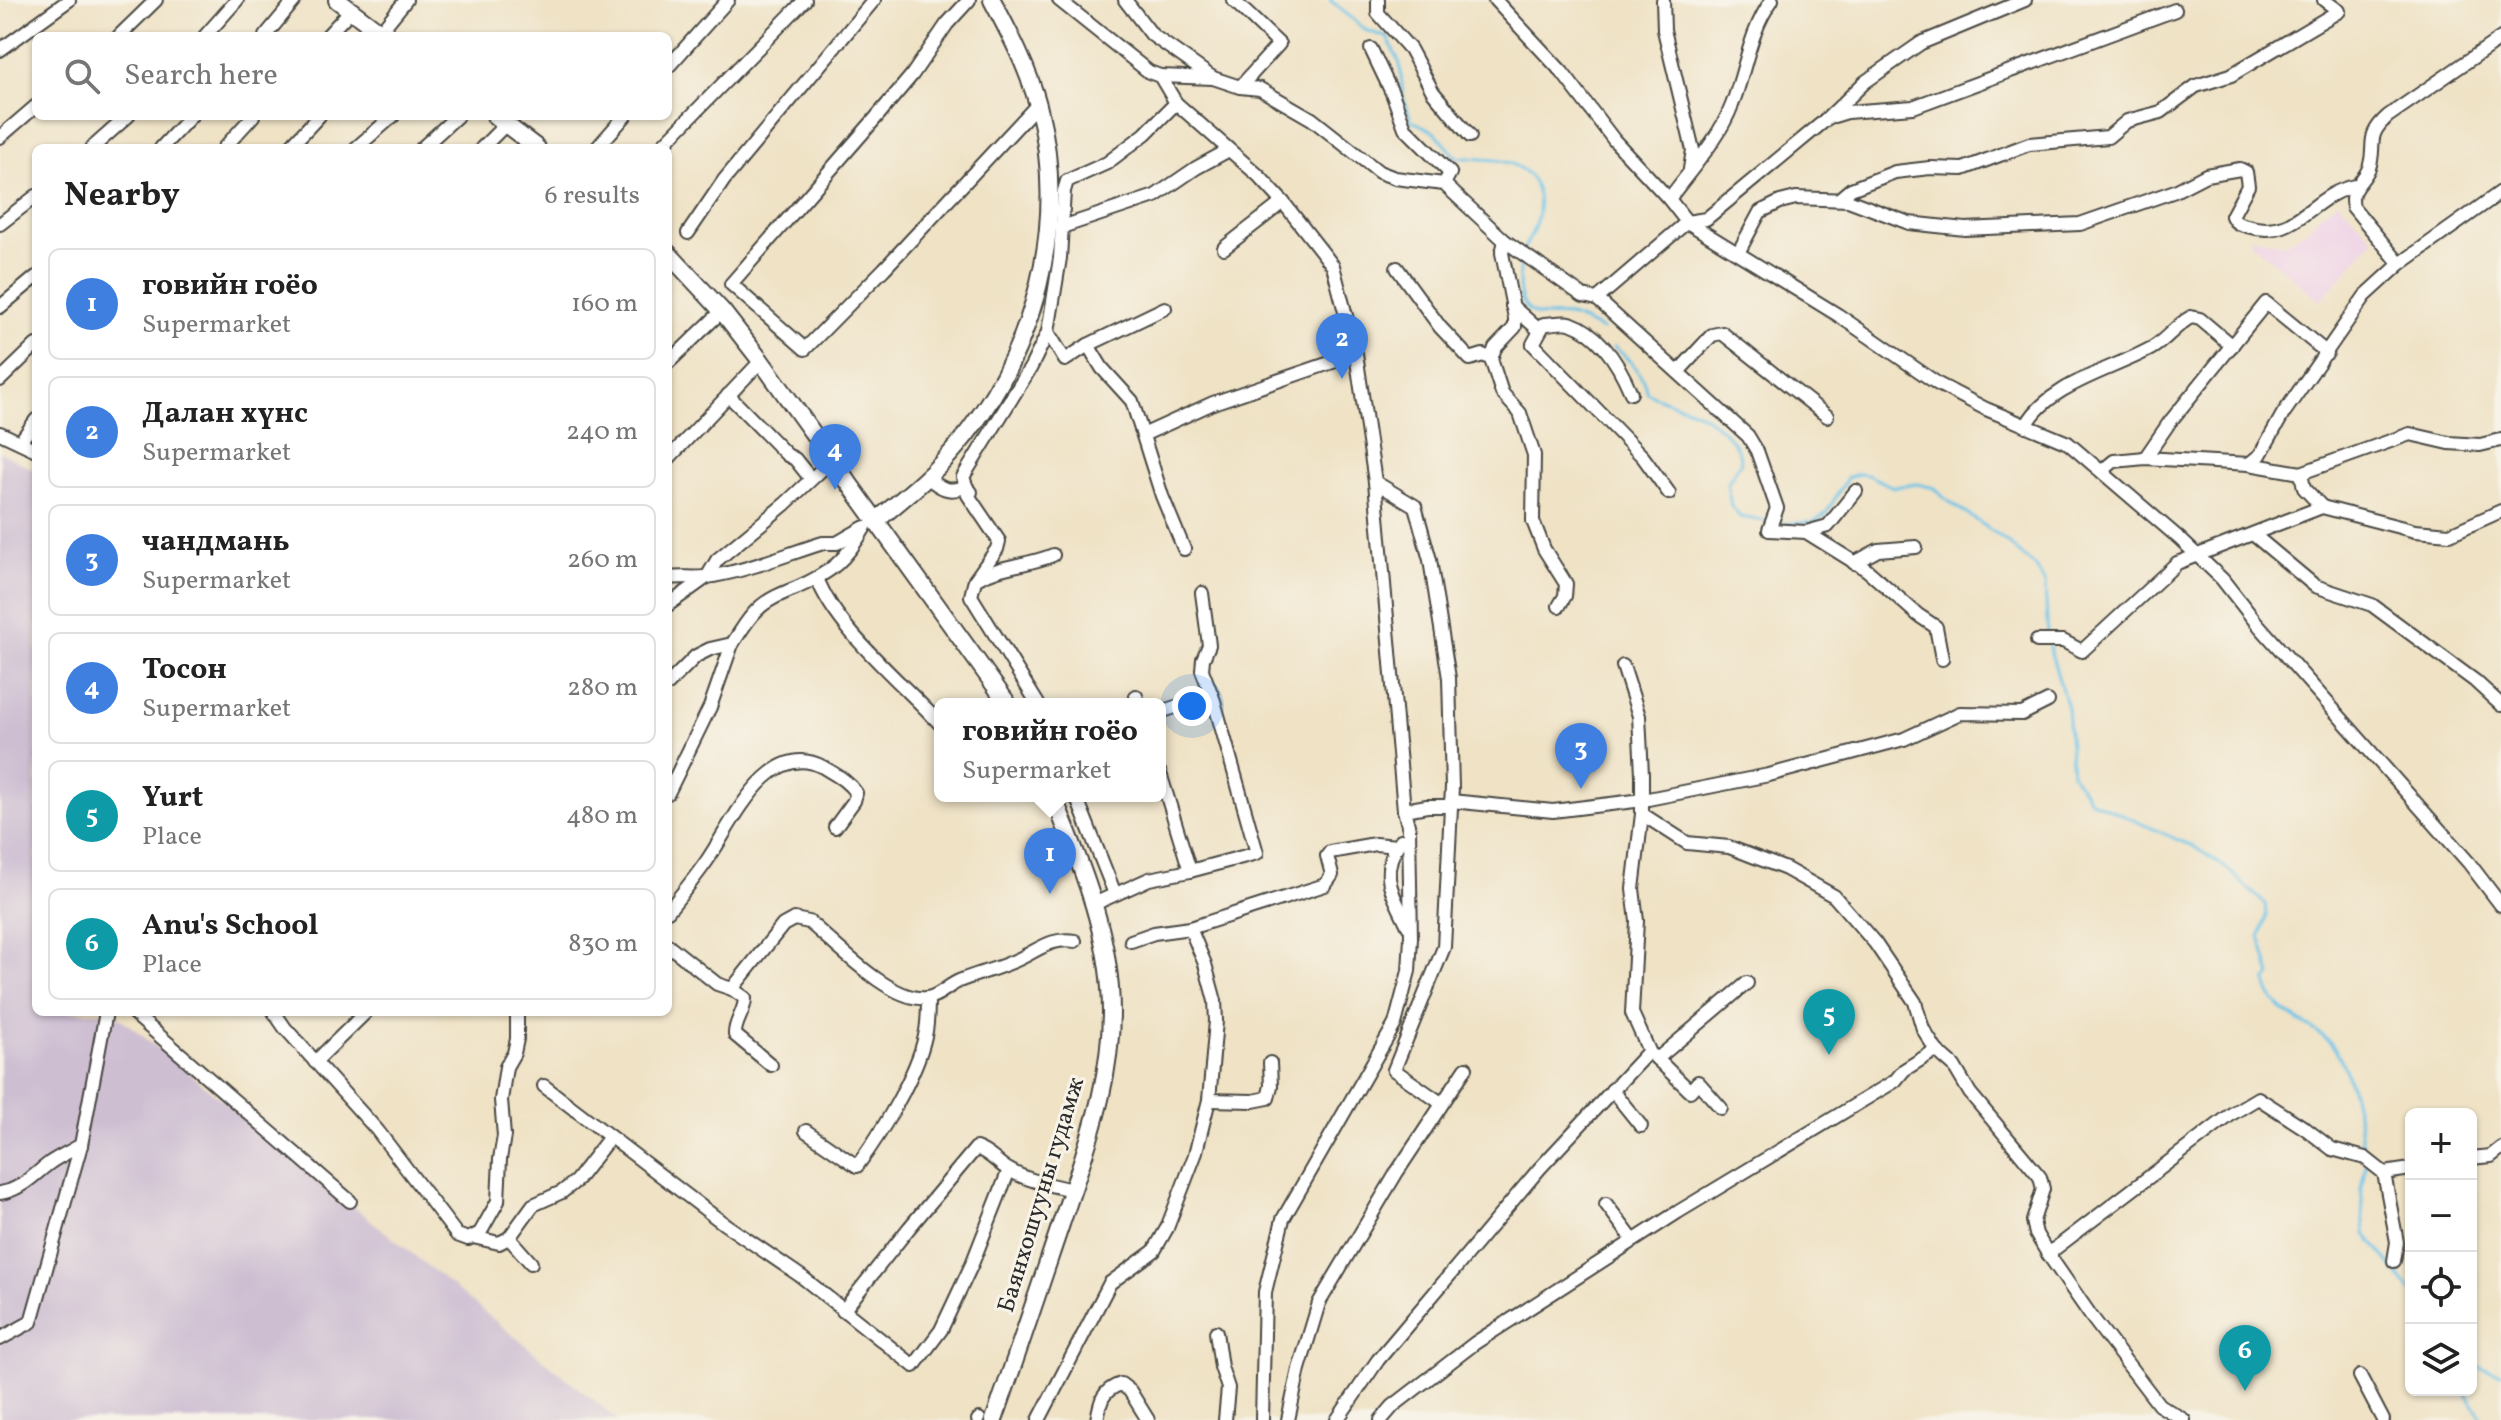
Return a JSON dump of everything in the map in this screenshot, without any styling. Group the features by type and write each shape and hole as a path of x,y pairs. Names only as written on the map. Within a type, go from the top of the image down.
{"main road":[{"path":"871,523 927,477 956,448 986,408 1025,333 1045,256 1050,208 1048,161 1037,105 1023,63 992,0"},
{"path":"342,3 380,32"},
{"path":"500,120 532,144"},
{"path":"672,261 722,311 761,361 833,459 871,523 1003,698"},
{"name":"Баянхошууны гудамж","path":"984,1420 1072,1190 1096,1119 1109,1052 1111,990 1108,963 1094,904 1055,802"}],"street":[{"path":"0,50 69,0"},
{"path":"123,32 156,0"},
{"path":"209,32 237,0"},
{"path":"268,32 295,0"},
{"path":"384,32 406,0"},
{"path":"672,63 728,0"},
{"path":"664,144 805,0"},
{"path":"688,233 724,180 874,0"},
{"path":"969,0 947,24 912,75 731,284 805,349 1037,105"},
{"path":"1059,0 1149,72 1160,76 1213,78 1240,87 1260,89 1312,119 1379,172 1395,178 1444,184 1510,244 1583,296 1597,299 1748,436 1757,451 1777,508 1771,524 1806,532 1867,570 1936,627 1942,659"},
{"path":"1125,0 1152,35 1213,78"},
{"path":"1233,0 1279,44 1240,87"},
{"path":"1378,0 1378,13 1410,49 1433,92 1470,136"},
{"path":"1495,0 1562,72 1633,163 1687,222 1838,315 1938,384 1986,409 2068,443 2199,557 2222,579 2255,621 2459,851 2501,905"},
{"path":"1663,0 1664,30 1693,150 1689,172"},
{"path":"1669,199 1717,132 1731,106 1756,25 1772,0"},
{"path":"1597,299 1687,222 1706,219 1828,118 1865,82 1921,43 2025,0"},
{"path":"1839,199 1851,189 1895,172 1930,168 1963,169 2029,144 2108,137 2127,121 2161,112 2196,86 2231,75 2339,11 2324,0"},
{"path":"329,32 342,3"},
{"path":"1828,118 1847,112 1913,107 2175,10"},
{"path":"2400,264 2353,207 2351,200 2355,186 2368,172 2371,142 2378,125 2501,38"},
{"path":"1371,49 1405,128 1450,173 1444,184"},
{"path":"1160,76 1176,103 1283,202 1333,266 1356,354 1375,482 1404,810 1409,829 1409,971 1395,1024 1283,1219 1265,1292 1262,1420"},
{"path":"1034,698 971,596 975,580 997,549 999,541 968,495 971,492 966,486 965,472 1031,367 1048,332 1067,181 1107,163 1145,134 1176,103"},
{"path":"0,137 32,109"},
{"path":"96,144 124,120"},
{"path":"165,144 187,120"},
{"path":"228,144 249,120"},
{"path":"293,144 315,120"},
{"path":"361,144 388,120"},
{"path":"426,144 453,120"},
{"path":"485,144 500,120"},
{"path":"600,144 622,120"},
{"path":"1062,227 1155,196 1229,150"},
{"path":"1048,161 1067,181"},
{"path":"1738,253 1755,217 1768,207 1796,198 1839,199 1909,223 1951,228 2080,224 2175,191 2206,175 2240,169 2246,172 2248,186 2232,216 2239,224 2263,230 2291,225 2331,194 2355,186"},
{"path":"2249,464 2260,455 2283,414 2365,296 2400,264 2501,192"},
{"path":"0,224 32,199"},
{"path":"1224,248 1283,202"},
{"path":"1510,244 1502,253 1515,327 1495,348 1491,359 1502,393 1520,413 1534,455 1533,521 1544,549 1566,584 1565,596 1559,606"},
{"path":"1397,268 1440,327 1470,359 1483,355 1491,359"},
{"path":"0,307 32,280"},
{"path":"2145,458 2169,423 2266,303 2327,353"},
{"path":"1512,306 1539,330"},
{"path":"1048,332 1065,360 1088,345 1165,308"},
{"path":"672,359 722,311"},
{"path":"2026,426 2048,399 2151,349 2191,317 2200,319 2232,346"},
{"path":"1631,393 1619,364 1595,338 1568,322 1544,324 1539,330 1533,344 1643,457 1669,493"},
{"path":"1678,372 1712,335 1722,333 1827,416"},
{"path":"1088,345 1102,368 1132,401 1162,496 1184,549"},
{"path":"0,380 32,349"},
{"path":"1143,435 1213,403 1356,354"},
{"path":"672,455 761,361"},
{"path":"728,395 787,455 795,459 811,479"},
{"path":"20,442 32,426"},
{"path":"0,433 32,448"},
{"path":"2102,471 2114,461 2145,458 2249,464 2301,473 2410,434 2449,443 2480,445 2501,440"},
{"path":"707,577 717,560 785,504 833,459"},
{"path":"2301,473 2304,488 2322,507 2415,531 2450,534 2501,511"},
{"path":"927,477 942,489 957,490 966,486"},
{"path":"1375,482 1415,506 1430,560 1449,678 1451,803 1444,947 1394,1070 1441,1103"},
{"path":"1806,532 1828,526 1856,491"},
{"path":"2044,641 2063,641 2082,651 2177,563 2322,507"},
{"path":"672,602 707,577 823,543 837,543 871,523"},
{"path":"672,785 710,707 732,644 757,609 817,578 851,553 871,523"},
{"path":"2254,535 2315,586 2372,605 2475,681 2501,705"},
{"path":"1854,563 1878,550 1916,547"},
{"path":"975,580 987,573 1053,555"},
{"path":"672,577 707,577"},
{"path":"817,578 822,592 842,620 934,718"},
{"path":"1094,904 1149,879 1257,853 1202,670 1209,645 1202,593"},
{"path":"672,680 696,656 732,644"},
{"path":"1623,666 1639,716 1643,800 1633,889 1637,921 1632,1013 1653,1055 1690,1091 1698,1082 1721,1108"},
{"path":"1166,710 1212,695"},
{"path":"1404,810 1451,803 1553,811 1643,800 1769,775 1904,739 1960,713 2022,714 2048,701"},
{"path":"672,906 706,862 747,797 769,772 808,759 848,781 856,793 854,801 835,827"},
{"path":"1166,793 1190,871"},
{"path":"1078,802 1115,894"},
{"path":"1642,814 1687,843 1729,847 1786,869 1834,896 1875,943 1915,1002 1923,1029 1936,1050 1954,1066 1970,1093 2040,1177 2043,1189 2033,1221 2036,1234 2048,1254 2159,1405 2184,1420"},
{"path":"1409,829 1397,846 1389,866 1388,883 1411,933"},
{"path":"1131,941 1154,933 1190,928 1325,885 1332,875 1327,856 1330,852 1375,844 1397,846"},
{"path":"732,989 775,933 794,919 809,922 891,990 912,997 928,998 956,982 1002,968 1047,943 1065,939 1075,941"},
{"path":"1039,1420 1110,1283 1154,1251 1167,1228 1195,1155 1209,1100 1216,1035 1215,1001 1205,964 1190,928"},
{"path":"672,948 717,984 745,998 741,1018 734,1027 735,1035 771,1065"},
{"path":"1409,971 1421,1005"},
{"path":"1337,1420 1387,1348 1540,1168 1612,1090 1747,983"},
{"path":"806,1131 857,1166 899,1098 921,1053 926,1034 928,998"},
{"path":"0,1339 31,1322 81,1145 105,1016"},
{"path":"137,1016 350,1201"},
{"path":"282,1016 315,1062 377,1130 457,1235 468,1239 480,1233 498,1201 504,1136 501,1100 506,1067 516,1044 517,1016"},
{"path":"315,1062 362,1016"},
{"path":"1381,1420 1393,1406 1475,1343 1633,1240 1895,1081 1904,1070 1936,1050"},
{"path":"1209,1100 1253,1101 1268,1098 1270,1063"},
{"path":"1288,1420 1299,1369 1319,1303 1441,1103 1466,1068"},
{"path":"544,1086 723,1223 802,1277 914,1366 941,1330 972,1264 1009,1170"},
{"path":"1612,1090 1641,1126"},
{"path":"2048,1254 2233,1113 2258,1098 2332,1149 2365,1158 2384,1173 2397,1242 2394,1261"},
{"path":"473,1237 499,1243 509,1238 533,1205 562,1192 576,1181 610,1137"},
{"path":"0,1193 10,1192 24,1184 54,1160 81,1145"},
{"path":"843,1311 976,1148 982,1149 1009,1170 1032,1180 1072,1190"},
{"path":"2477,1157 2491,1156 2501,1148"},
{"path":"2384,1173 2405,1170"},
{"path":"1606,1204 1633,1240"},
{"path":"509,1238 531,1263"},
{"path":"1216,1332 1221,1367 1228,1388 1225,1420"},
{"path":"2360,1376 2383,1420"},
{"path":"1097,1420 1101,1399 1111,1388 1121,1384 1130,1391 1148,1420"}],"shaded area":[{"path":"2338,201 2374,239 2320,301 2250,242 2253,237 2284,244 2308,229"},
{"path":"0,452 32,469 32,1016 118,1016 618,1420 0,1420"}],"waterway":[{"path":"1330,0 1367,31 1387,37 1400,64 1403,97 1411,120 1435,132 1456,157 1501,161 1527,174 1538,196 1538,209 1536,222 1524,248"},
{"path":"1521,259 1521,299 1530,311 1541,316 1572,317 1602,330"},
{"path":"1614,347 1635,366 1647,392 1695,411 1731,439 1741,462 1727,484 1731,506 1740,517 1770,522"},
{"path":"1777,524 1813,522 1826,514 1847,478 1858,474 1868,475 1893,487 1917,484 1935,488 2036,567 2045,584 2048,639"},
{"path":"2049,646 2067,707 2072,774 2091,801 2196,848 2226,868 2265,904 2266,917 2260,936 2271,976 2266,981 2270,994 2276,1004 2326,1039 2341,1059 2350,1085 2364,1153"},
{"path":"2366,1164 2361,1188 2365,1233 2405,1283"},
{"path":"2477,1365 2501,1374"},
{"path":"2468,1396 2483,1420"}],"place":[{"name":"Далан хүнс","path":"1342,379"},
{"name":"Тосон","path":"835,490"},
{"name":"чандмань","path":"1581,789"},
{"name":"говийн гоёо","path":"1050,894"},
{"name":"Yurt","path":"1829,1055"},
{"name":"Anu's School","path":"2245,1391"}]}
